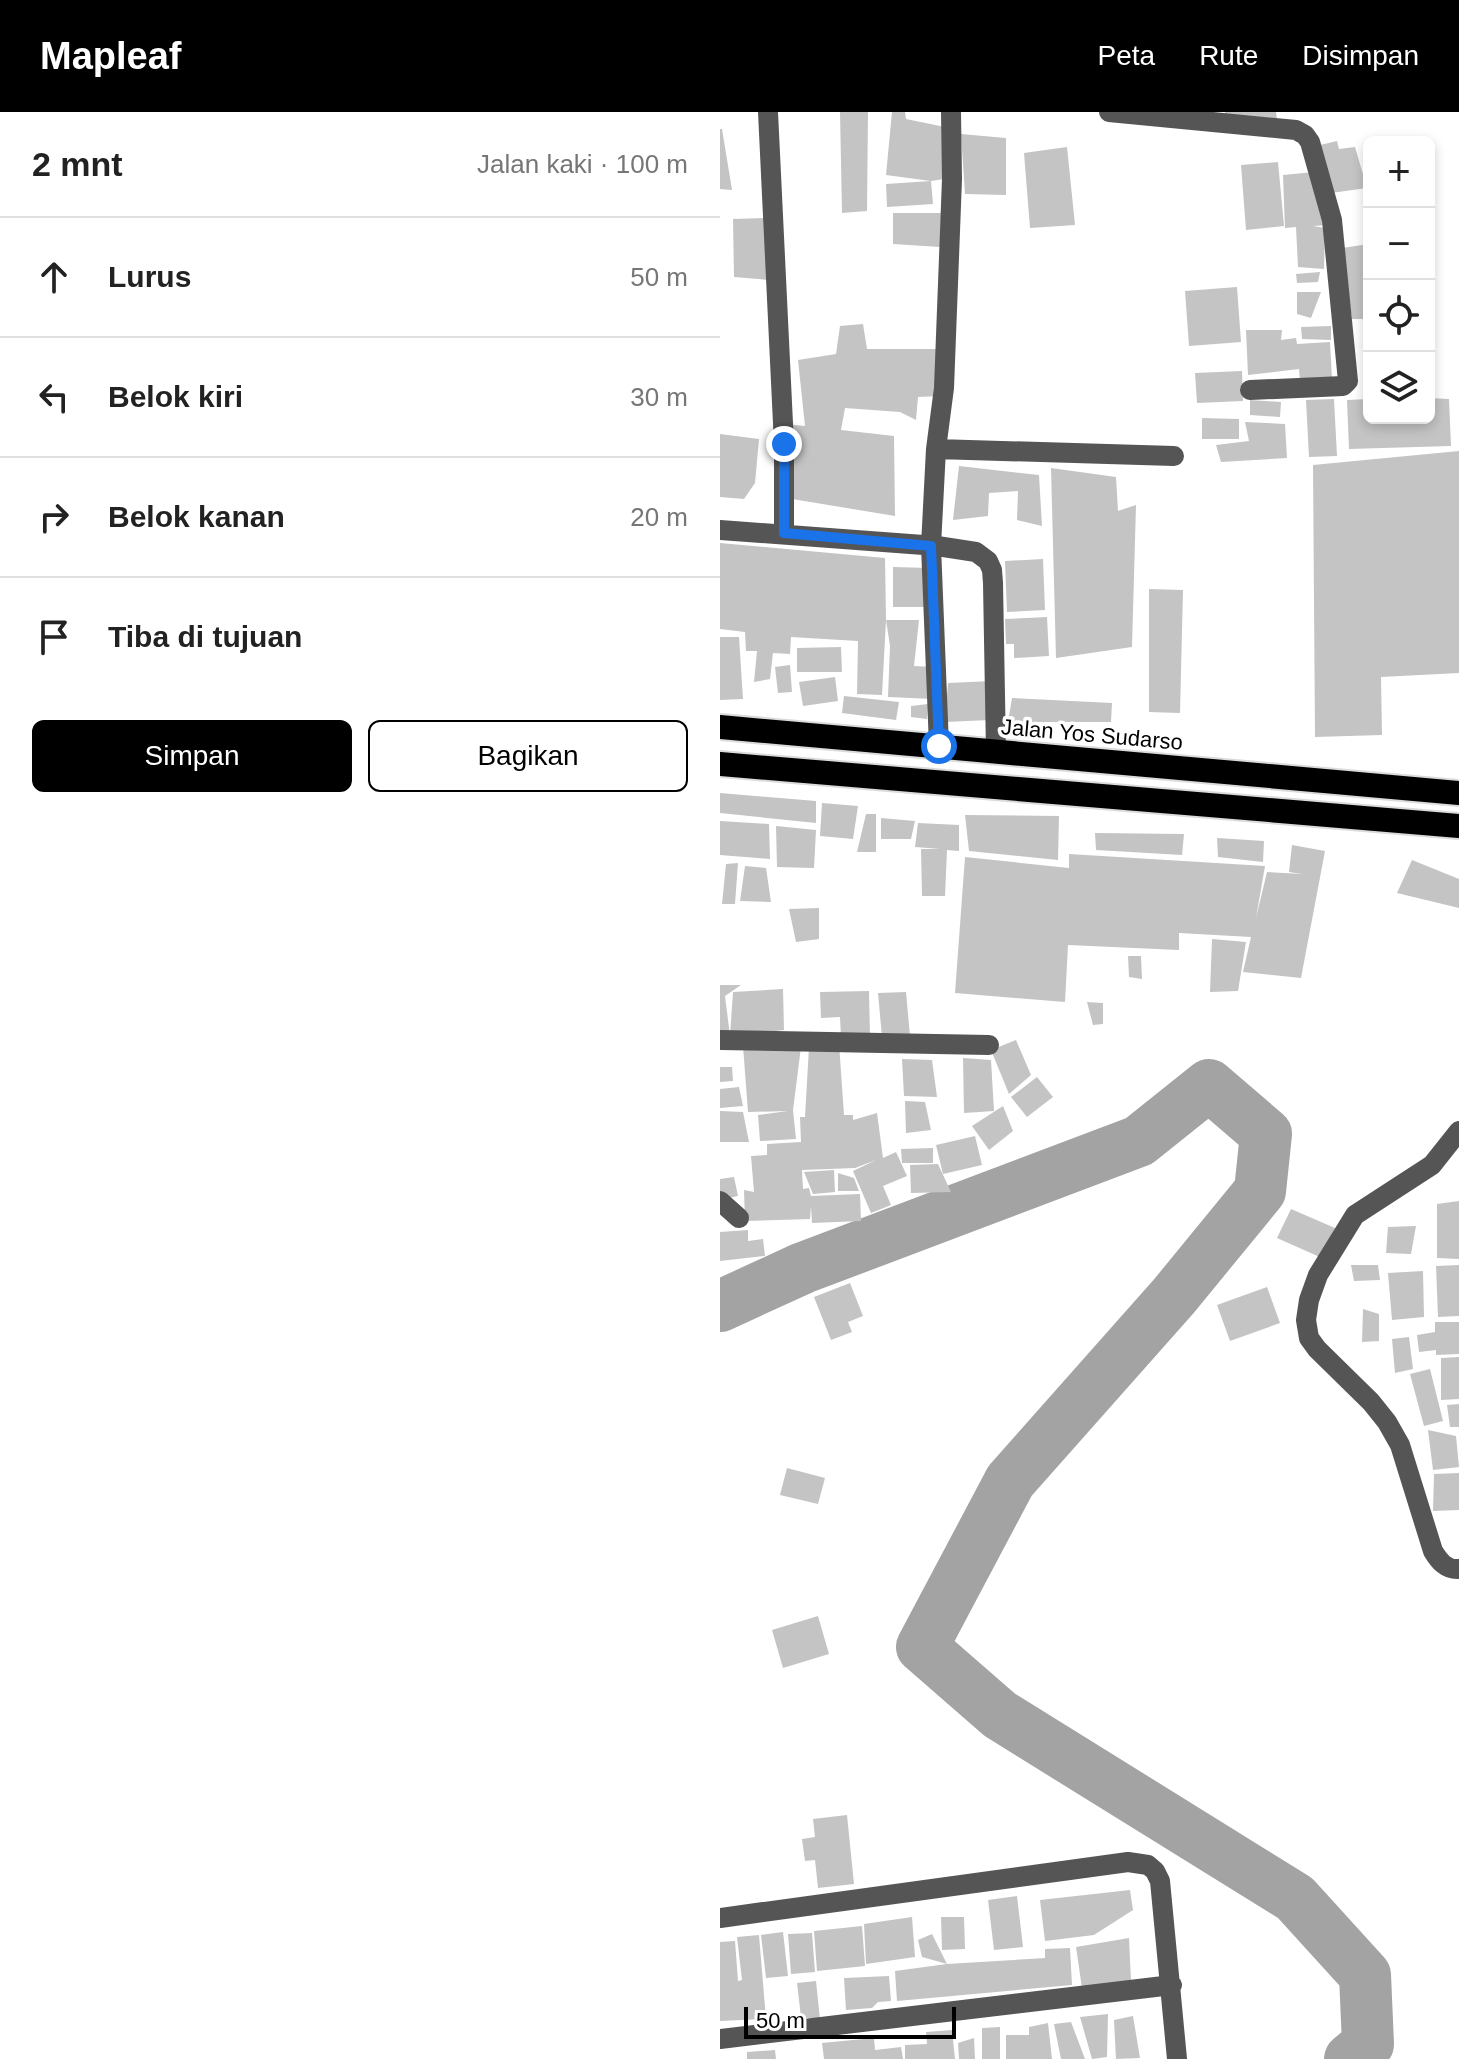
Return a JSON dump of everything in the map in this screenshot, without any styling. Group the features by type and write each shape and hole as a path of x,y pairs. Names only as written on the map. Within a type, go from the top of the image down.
{"highway":[{"name":"Jalan Yos Sudarso","path":"720,727 1459,793"},
{"path":"720,764 1459,826"}],"street":[{"path":"768,112 783,428 784,533"},
{"path":"939,746 931,546 936,449 944,388 952,179 951,112"},
{"path":"1109,112 1296,130 1310,142 1332,220 1348,381 1343,386 1250,390"},
{"path":"936,449 1174,456"},
{"path":"720,530 931,546 976,552 988,561 992,570 996,752"},
{"path":"720,1040 989,1045"},
{"path":"1459,1131 1432,1165 1355,1215 1318,1275 1306,1320 1309,1338 1317,1349 1387,1422 1400,1445 1433,1551 1439,1561 1459,1569"},
{"path":"720,1201 739,1218"},
{"path":"720,1918 1063,1870 1137,1862 1148,1865 1160,1881 1177,2059"},
{"path":"720,2039 1172,1985"}],"building":[{"path":"840,112 868,112 867,211 842,213"},
{"path":"892,112 905,112 906,119 945,127 951,178 931,181 886,175"},
{"path":"1225,112 1276,112 1277,119 1225,117"},
{"path":"722,129 732,190 720,189"},
{"path":"961,134 1006,138 1006,195 965,194"},
{"path":"1337,141 1339,149 1355,147 1363,174 1363,189 1331,193 1316,146"},
{"path":"1067,147 1075,225 1030,228 1024,153"},
{"path":"1278,162 1284,226 1246,230 1241,165"},
{"path":"1314,172 1329,225 1313,226 1325,228 1324,269 1298,267 1296,227 1285,228 1283,175"},
{"path":"931,181 933,204 887,207 886,184"},
{"path":"893,213 941,213 940,247 893,244"},
{"path":"766,218 769,280 734,277 733,219"},
{"path":"1363,245 1363,319 1352,319 1342,248"},
{"path":"1320,272 1318,282 1297,283 1296,274"},
{"path":"1237,287 1241,342 1189,346 1185,291"},
{"path":"1297,292 1321,292 1311,318 1297,314"},
{"path":"863,324 867,349 937,349 940,396 918,397 916,420 900,412 845,408 841,430 894,436 895,516 792,499 785,424 805,426 798,360 836,354 840,326"},
{"path":"1331,326 1331,340 1302,339 1301,327"},
{"path":"1246,330 1282,330 1281,340 1296,338 1297,344 1330,342 1332,379 1300,381 1299,369 1248,375"},
{"path":"1242,371 1243,401 1197,403 1195,373"},
{"path":"1435,398 1449,399 1451,446 1349,449 1347,400 1363,399 1363,424 1435,424"},
{"path":"1334,399 1337,456 1309,457 1306,400"},
{"path":"1250,400 1281,402 1280,417 1250,415"},
{"path":"1202,418 1239,419 1239,439 1202,439"},
{"path":"1245,422 1285,424 1287,458 1221,462 1216,445 1249,441"},
{"path":"720,434 759,439 755,483 744,499 720,497"},
{"path":"1459,451 1459,673 1381,677 1382,735 1315,737 1313,465"},
{"path":"959,466 1039,475 1042,526 1017,520 1018,491 989,493 988,516 953,520"},
{"path":"1051,468 1116,477 1118,511 1136,505 1132,647 1056,658"},
{"path":"720,543 885,558 882,695 857,694 858,641 791,637 790,654 773,653 770,679 754,682 757,651 746,651 745,632 720,629"},
{"path":"1043,559 1045,610 1007,612 1005,561"},
{"path":"893,567 930,568 930,607 893,607"},
{"path":"1149,589 1183,590 1180,713 1149,712"},
{"path":"1047,617 1049,656 1014,658 1014,644 1006,644 1005,619"},
{"path":"886,620 919,620 914,666 935,667 934,699 888,697 890,646"},
{"path":"720,637 739,637 743,699 720,700"},
{"path":"841,647 842,672 797,672 797,648"},
{"path":"790,665 792,692 778,693 775,667"},
{"path":"835,677 838,701 803,706 799,682"},
{"path":"992,681 990,720 945,722 948,683"},
{"path":"844,696 899,702 896,720 842,713"},
{"path":"1012,698 1112,703 1111,722 1008,722"},
{"path":"928,704 927,719 911,717 911,706"},
{"path":"720,793 816,801 816,823 720,813"},
{"path":"822,803 858,806 853,839 820,836"},
{"path":"866,814 876,814 876,852 857,852"},
{"path":"965,815 1059,816 1058,860 969,851"},
{"path":"881,818 915,821 911,839 881,839"},
{"path":"720,821 769,824 770,859 720,855"},
{"path":"918,823 959,825 959,851 947,850 945,896 922,896 921,849 940,849 915,847"},
{"path":"776,826 816,830 814,868 777,867"},
{"path":"1095,833 1184,834 1182,855 1096,850"},
{"path":"1217,838 1264,841 1263,862 1218,857"},
{"path":"1292,845 1325,851 1301,978 1243,972 1251,937 1179,933 1179,950 1068,945 1065,1002 955,993 965,857 1069,868 1069,854 1265,866 1256,918 1267,872 1302,874 1289,872"},
{"path":"1412,860 1459,879 1459,908 1397,893"},
{"path":"738,863 735,904 722,904 726,864"},
{"path":"745,866 766,868 771,902 740,901"},
{"path":"819,908 819,939 796,942 789,909"},
{"path":"1212,939 1246,942 1238,991 1210,992"},
{"path":"1128,956 1141,956 1142,979 1129,977"},
{"path":"720,985 741,985 725,996 730,1036 720,1036"},
{"path":"783,989 784,1030 730,1036 733,992"},
{"path":"869,991 870,1036 841,1037 840,1017 821,1018 820,992"},
{"path":"906,992 910,1036 882,1037 878,993"},
{"path":"1087,1002 1103,1003 1103,1024 1093,1025"},
{"path":"1016,1040 1031,1075 1009,1094 991,1050"},
{"path":"839,1043 844,1115 853,1115 853,1120 877,1113 883,1158 896,1152 907,1176 883,1186 891,1205 871,1213 853,1171 876,1160 855,1168 802,1170 803,1189 809,1188 811,1196 860,1194 861,1221 812,1223 811,1206 810,1219 745,1221 744,1190 754,1192 751,1156 767,1155 767,1144 801,1142 800,1117 805,1117 809,1047"},
{"path":"743,1046 801,1047 793,1110 796,1139 760,1141 758,1115 788,1111 748,1112"},
{"path":"963,1058 991,1060 994,1111 964,1113"},
{"path":"902,1059 932,1060 937,1097 904,1096"},
{"path":"720,1067 732,1067 733,1081 720,1082"},
{"path":"1037,1077 1053,1097 1027,1117 1011,1097"},
{"path":"739,1087 743,1106 720,1108 720,1089"},
{"path":"905,1101 925,1102 931,1130 906,1133"},
{"path":"1003,1106 1013,1131 989,1150 972,1126"},
{"path":"720,1111 743,1112 749,1142 720,1142"},
{"path":"975,1136 982,1165 943,1174 936,1145"},
{"path":"933,1148 933,1163 902,1163 901,1149"},
{"path":"938,1164 951,1192 911,1193 910,1165"},
{"path":"834,1170 835,1192 813,1194 804,1172"},
{"path":"838,1173 854,1178 859,1191 838,1191"},
{"path":"734,1177 738,1196 720,1200 720,1179"},
{"path":"1459,1201 1459,1259 1437,1258 1437,1204"},
{"path":"1291,1209 1335,1228 1322,1258 1277,1238"},
{"path":"1416,1226 1411,1254 1386,1253 1388,1227"},
{"path":"748,1230 748,1241 763,1239 765,1256 720,1261 720,1232"},
{"path":"1351,1265 1378,1265 1380,1280 1354,1281"},
{"path":"1459,1265 1459,1316 1438,1317 1436,1266"},
{"path":"1423,1271 1424,1317 1392,1320 1388,1273"},
{"path":"850,1283 863,1316 848,1322 852,1332 831,1340 814,1297"},
{"path":"1267,1287 1280,1323 1230,1341 1217,1305"},
{"path":"1363,1309 1379,1314 1379,1341 1362,1342"},
{"path":"1435,1322 1459,1322 1459,1354 1436,1355 1436,1350 1419,1352 1417,1335 1435,1332"},
{"path":"1409,1337 1413,1369 1395,1373 1392,1339"},
{"path":"1459,1357 1459,1399 1441,1400 1441,1358"},
{"path":"1430,1369 1443,1421 1424,1426 1410,1374"},
{"path":"1459,1404 1459,1427 1450,1427 1447,1405"},
{"path":"1428,1430 1456,1436 1459,1467 1433,1470"},
{"path":"787,1468 825,1478 818,1504 780,1495"},
{"path":"1459,1473 1459,1510 1433,1511 1434,1474"},
{"path":"818,1616 829,1654 783,1668 772,1630"},
{"path":"847,1815 854,1884 818,1888 815,1860 805,1861 802,1839 815,1837 813,1819"},
{"path":"1130,1890 1133,1910 1094,1935 1045,1941 1040,1900"},
{"path":"1017,1896 1023,1947 994,1950 988,1900"},
{"path":"912,1917 915,1957 866,1964 864,1924"},
{"path":"941,1917 964,1917 965,1949 942,1950"},
{"path":"862,1926 865,1966 817,1971 814,1931"},
{"path":"783,1932 788,1976 766,1978 761,1935"},
{"path":"812,1933 815,1972 791,1974 788,1934"},
{"path":"932,1934 947,1964 922,1957 918,1940"},
{"path":"759,1935 766,2019 720,2021 720,1942 735,1941 738,1981 742,1980 737,1937"},
{"path":"1129,1938 1131,1981 1082,1988 1076,1947"},
{"path":"1070,1948 1072,1985 897,2001 895,1971 947,1964 1045,1958 1045,1949"},
{"path":"889,1976 891,2001 878,2002 872,2008 846,2010 844,1978"},
{"path":"816,1981 820,2020 801,2017 797,1983"},
{"path":"1108,2014 1107,2057 1092,2059 1080,2017"},
{"path":"1133,2016 1140,2058 1116,2059 1114,2020"},
{"path":"1071,2022 1085,2059 1061,2059 1054,2024"},
{"path":"1048,2023 1052,2059 1006,2059 1006,2035 1029,2035 1029,2027"},
{"path":"1000,2027 1000,2059 982,2059 982,2028"},
{"path":"952,2030 955,2059 905,2059 905,2045 927,2044 926,2032"},
{"path":"874,2038 875,2050 901,2047 903,2059 824,2059 822,2043"},
{"path":"974,2038 975,2059 959,2059 958,2043"},
{"path":"775,2050 776,2059 747,2059 747,2052"}],"waterway":[{"path":"720,1306 803,1268 1139,1141 1209,1085 1266,1134 1260,1191 1174,1296 1010,1481 922,1647 1000,1715 1295,1898 1365,1975 1368,2044 1350,2059"}],"route":[{"path":"784,444 784,533 931,546 939,746"}]}
